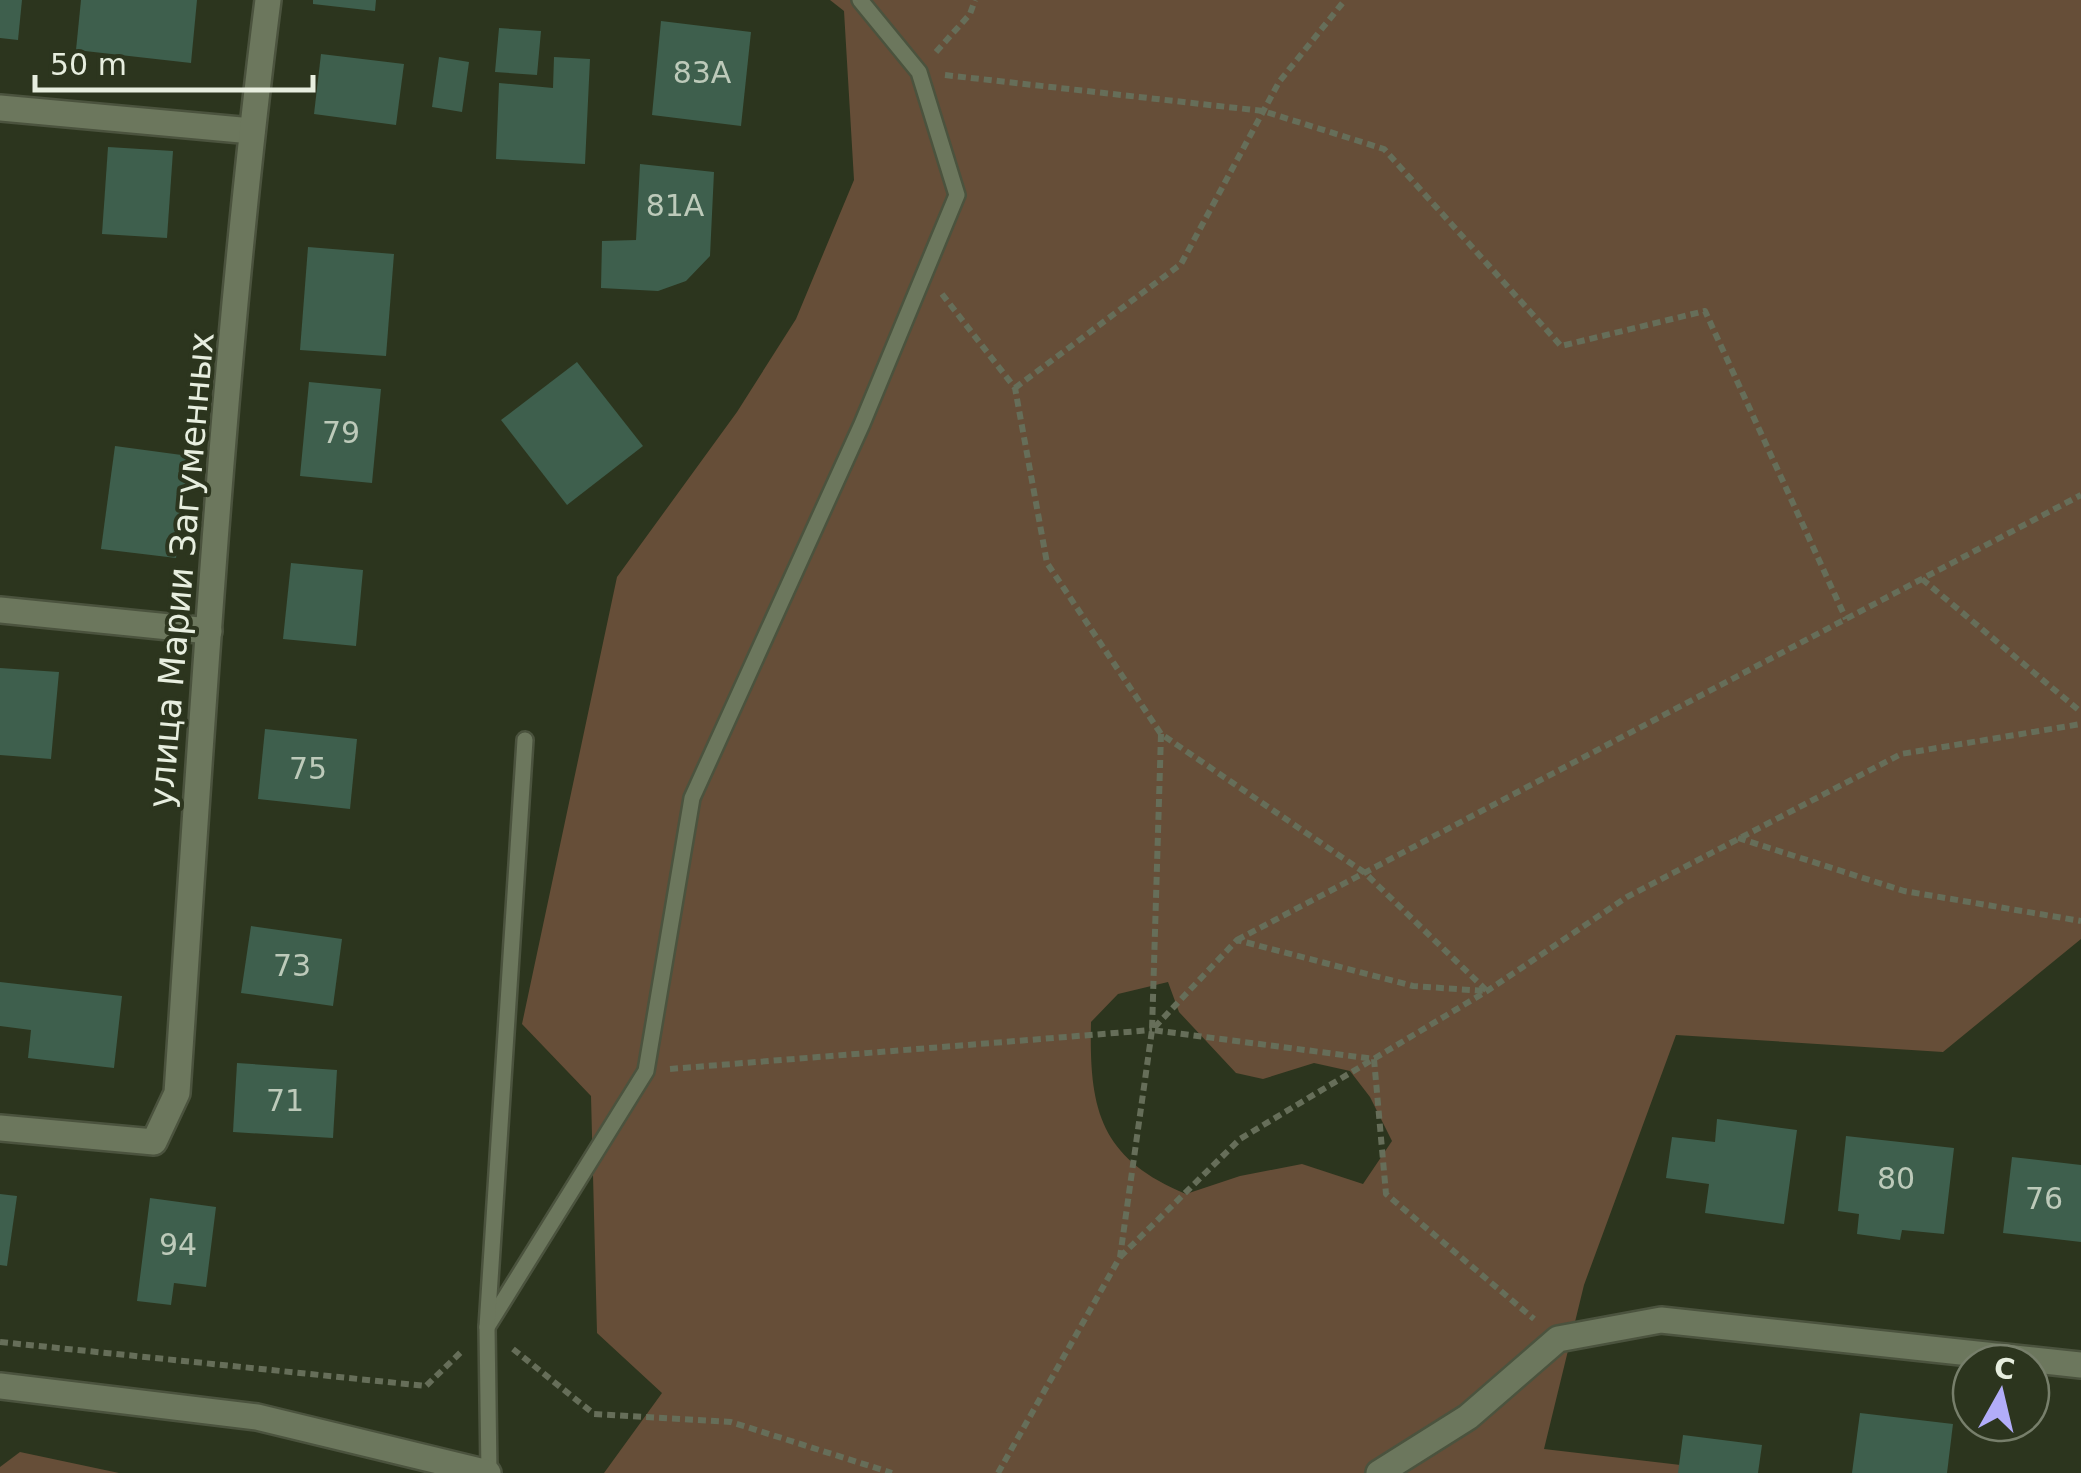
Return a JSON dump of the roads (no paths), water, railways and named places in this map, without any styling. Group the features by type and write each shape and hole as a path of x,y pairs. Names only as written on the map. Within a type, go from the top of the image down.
{"street":[{"name":"улица Марии Загуменных","path":"0,1128 154,1142 177,1093 209,631 252,131 268,0"},
{"path":"0,108 252,131"},
{"path":"0,610 209,631"},
{"path":"1379,1473 1468,1416 1558,1339 1661,1320 2081,1365"},
{"path":"0,1386 257,1417 489,1473"}],"lane":[{"path":"486,1327 646,1071 692,798 862,424 957,195 919,72 860,0"},
{"path":"489,1473 486,1327 524,740"}]}
